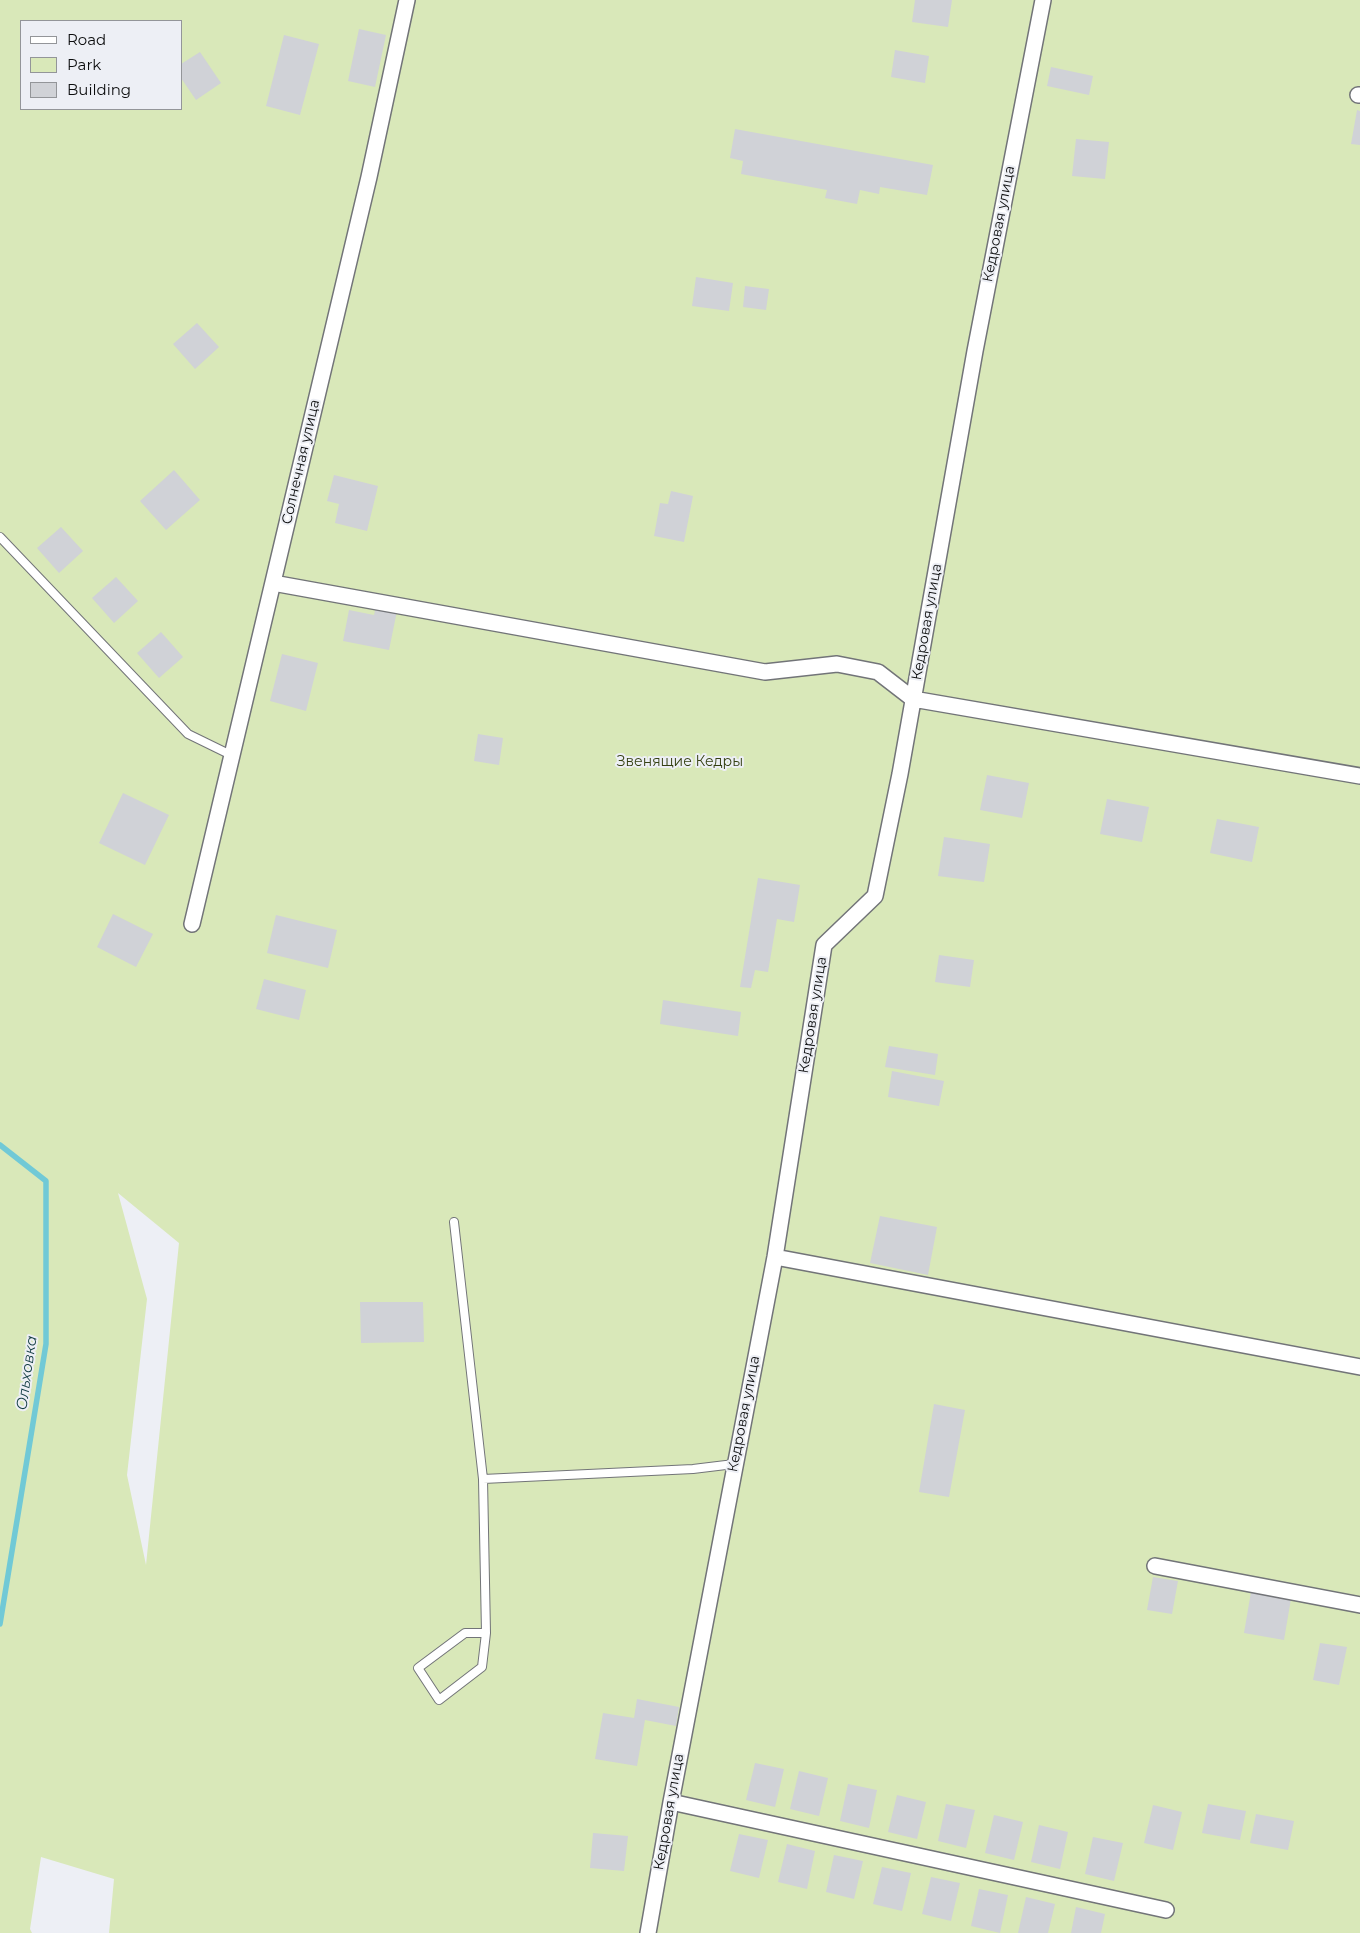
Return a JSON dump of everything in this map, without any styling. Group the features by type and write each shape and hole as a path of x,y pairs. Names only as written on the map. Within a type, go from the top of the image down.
{"street":[{"name":"Солнечная улица","path":"192,924 408,0"},
{"name":"Кедровая улица","path":"648,1933 734,1464 775,1257 824,945 874,896 900,774 975,351 1043,0"},
{"path":"273,583 765,672 838,664 878,672 913,699 1360,776"},
{"path":"775,1257 1360,1367"},
{"path":"1155,1566 1360,1606"},
{"path":"671,1802 1166,1910"}],"lane":[{"path":"0,537 188,734 231,755"},
{"path":"454,1222 483,1479 486,1633 482,1667 439,1700 418,1668 465,1632 486,1633"},
{"path":"483,1479 693,1469 734,1464"}],"green space":[{"name":"Звенящие Кедры","path":"0,0 1360,0 1360,1933 109,1933 114,1879 41,1857 30,1929 32,1933 0,1933","holes":["118,1193 179,1243 146,1565 127,1475 147,1299"]}],"building":[{"path":"915,0 952,0 948,27 912,22"},
{"path":"359,29 386,35 375,87 348,81"},
{"path":"284,35 319,44 300,115 266,106"},
{"path":"895,50 929,56 925,83 891,77"},
{"path":"200,52 221,83 196,100 182,79 182,63"},
{"path":"1051,67 1093,76 1089,95 1047,86"},
{"path":"1357,110 1360,111 1360,145 1351,144"},
{"path":"735,129 933,165 927,195 880,187 879,194 860,190 857,204 825,198 827,190 741,174 743,161 730,158"},
{"path":"1076,139 1109,142 1105,179 1072,176"},
{"path":"696,277 733,283 729,311 692,306"},
{"path":"745,286 769,289 766,310 743,307"},
{"path":"197,323 219,347 195,369 173,344"},
{"path":"174,470 200,500 166,530 140,501"},
{"path":"334,475 378,486 367,531 335,523 339,504 327,501"},
{"path":"671,491 693,496 684,542 654,536 660,503 668,504"},
{"path":"61,527 83,551 59,573 37,548"},
{"path":"116,577 138,601 114,623 92,598"},
{"path":"376,606 397,611 389,650 343,641 349,610 374,615"},
{"path":"161,632 183,657 159,678 137,653"},
{"path":"282,654 318,663 306,711 270,701"},
{"path":"478,734 503,738 499,765 474,761"},
{"path":"987,775 1029,783 1022,818 980,810"},
{"path":"123,793 169,815 145,865 99,843"},
{"path":"1107,799 1149,807 1142,842 1100,834"},
{"path":"1217,819 1259,827 1252,862 1210,853"},
{"path":"944,837 990,844 984,882 938,876"},
{"path":"758,878 800,885 794,922 777,919 768,972 755,970 751,988 740,987"},
{"path":"113,914 153,934 136,967 97,947"},
{"path":"276,915 337,930 328,968 267,953"},
{"path":"939,955 974,960 970,987 935,982"},
{"path":"264,979 306,990 299,1020 256,1009"},
{"path":"663,1000 741,1012 738,1036 660,1024"},
{"path":"889,1046 938,1054 935,1075 885,1067"},
{"path":"892,1071 944,1081 939,1106 888,1097"},
{"path":"880,1216 937,1227 928,1275 870,1263"},
{"path":"360,1302 423,1302 424,1342 361,1343"},
{"path":"934,1404 965,1410 949,1497 919,1492"},
{"path":"1153,1577 1178,1581 1172,1614 1147,1610"},
{"path":"1252,1586 1292,1593 1284,1640 1244,1633"},
{"path":"1320,1643 1347,1647 1339,1685 1313,1680"},
{"path":"637,1699 679,1707 676,1726 645,1720 637,1766 595,1759 603,1713 634,1718"},
{"path":"755,1763 784,1769 775,1807 746,1800"},
{"path":"799,1771 828,1778 819,1816 790,1809"},
{"path":"848,1784 877,1790 869,1828 840,1821"},
{"path":"897,1795 926,1802 917,1839 888,1832"},
{"path":"946,1804 975,1810 966,1848 938,1841"},
{"path":"1208,1804 1246,1811 1240,1840 1202,1833"},
{"path":"1153,1805 1182,1812 1173,1850 1144,1843"},
{"path":"1256,1814 1294,1821 1288,1850 1250,1843"},
{"path":"994,1815 1023,1822 1014,1860 985,1853"},
{"path":"1039,1825 1068,1832 1060,1869 1031,1862"},
{"path":"593,1833 628,1836 624,1871 590,1868"},
{"path":"739,1834 768,1840 759,1878 730,1871"},
{"path":"1093,1837 1123,1843 1114,1881 1085,1874"},
{"path":"787,1844 815,1851 807,1889 778,1882"},
{"path":"834,1855 863,1861 854,1899 826,1892"},
{"path":"882,1867 911,1873 902,1911 873,1904"},
{"path":"931,1877 960,1883 951,1921 922,1914"},
{"path":"979,1889 1008,1895 1000,1933 971,1926"},
{"path":"1026,1897 1055,1904 1048,1933 1018,1933"},
{"path":"1076,1907 1105,1914 1101,1933 1071,1933"}],"waterway":[{"name":"Ольховка","path":"0,1145 46,1181 46,1344 0,1624"}]}
